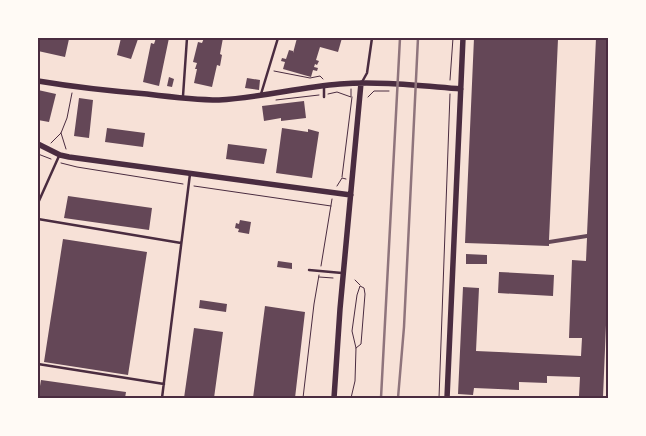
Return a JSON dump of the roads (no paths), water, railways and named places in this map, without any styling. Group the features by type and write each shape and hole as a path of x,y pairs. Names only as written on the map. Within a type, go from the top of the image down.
{"street":[{"path":"447,398 463,38"},
{"path":"38,81 73,87 219,100 261,96 306,87 361,83 396,88 435,87 461,89"},
{"path":"334,398 343,273 361,83"},
{"path":"39,147 60,155 351,195"}],"lane":[{"path":"183,98 187,38"},
{"path":"261,96 278,38"},
{"path":"361,83 367,73 372,38"},
{"path":"324,85 324,96"},
{"path":"38,203 60,155"},
{"path":"162,398 190,173"},
{"path":"38,219 181,244"},
{"path":"309,270 343,273"},
{"path":"38,364 164,384"}],"railway":[{"path":"381,398 400,38"},
{"path":"398,398 404,327 418,38"}]}
